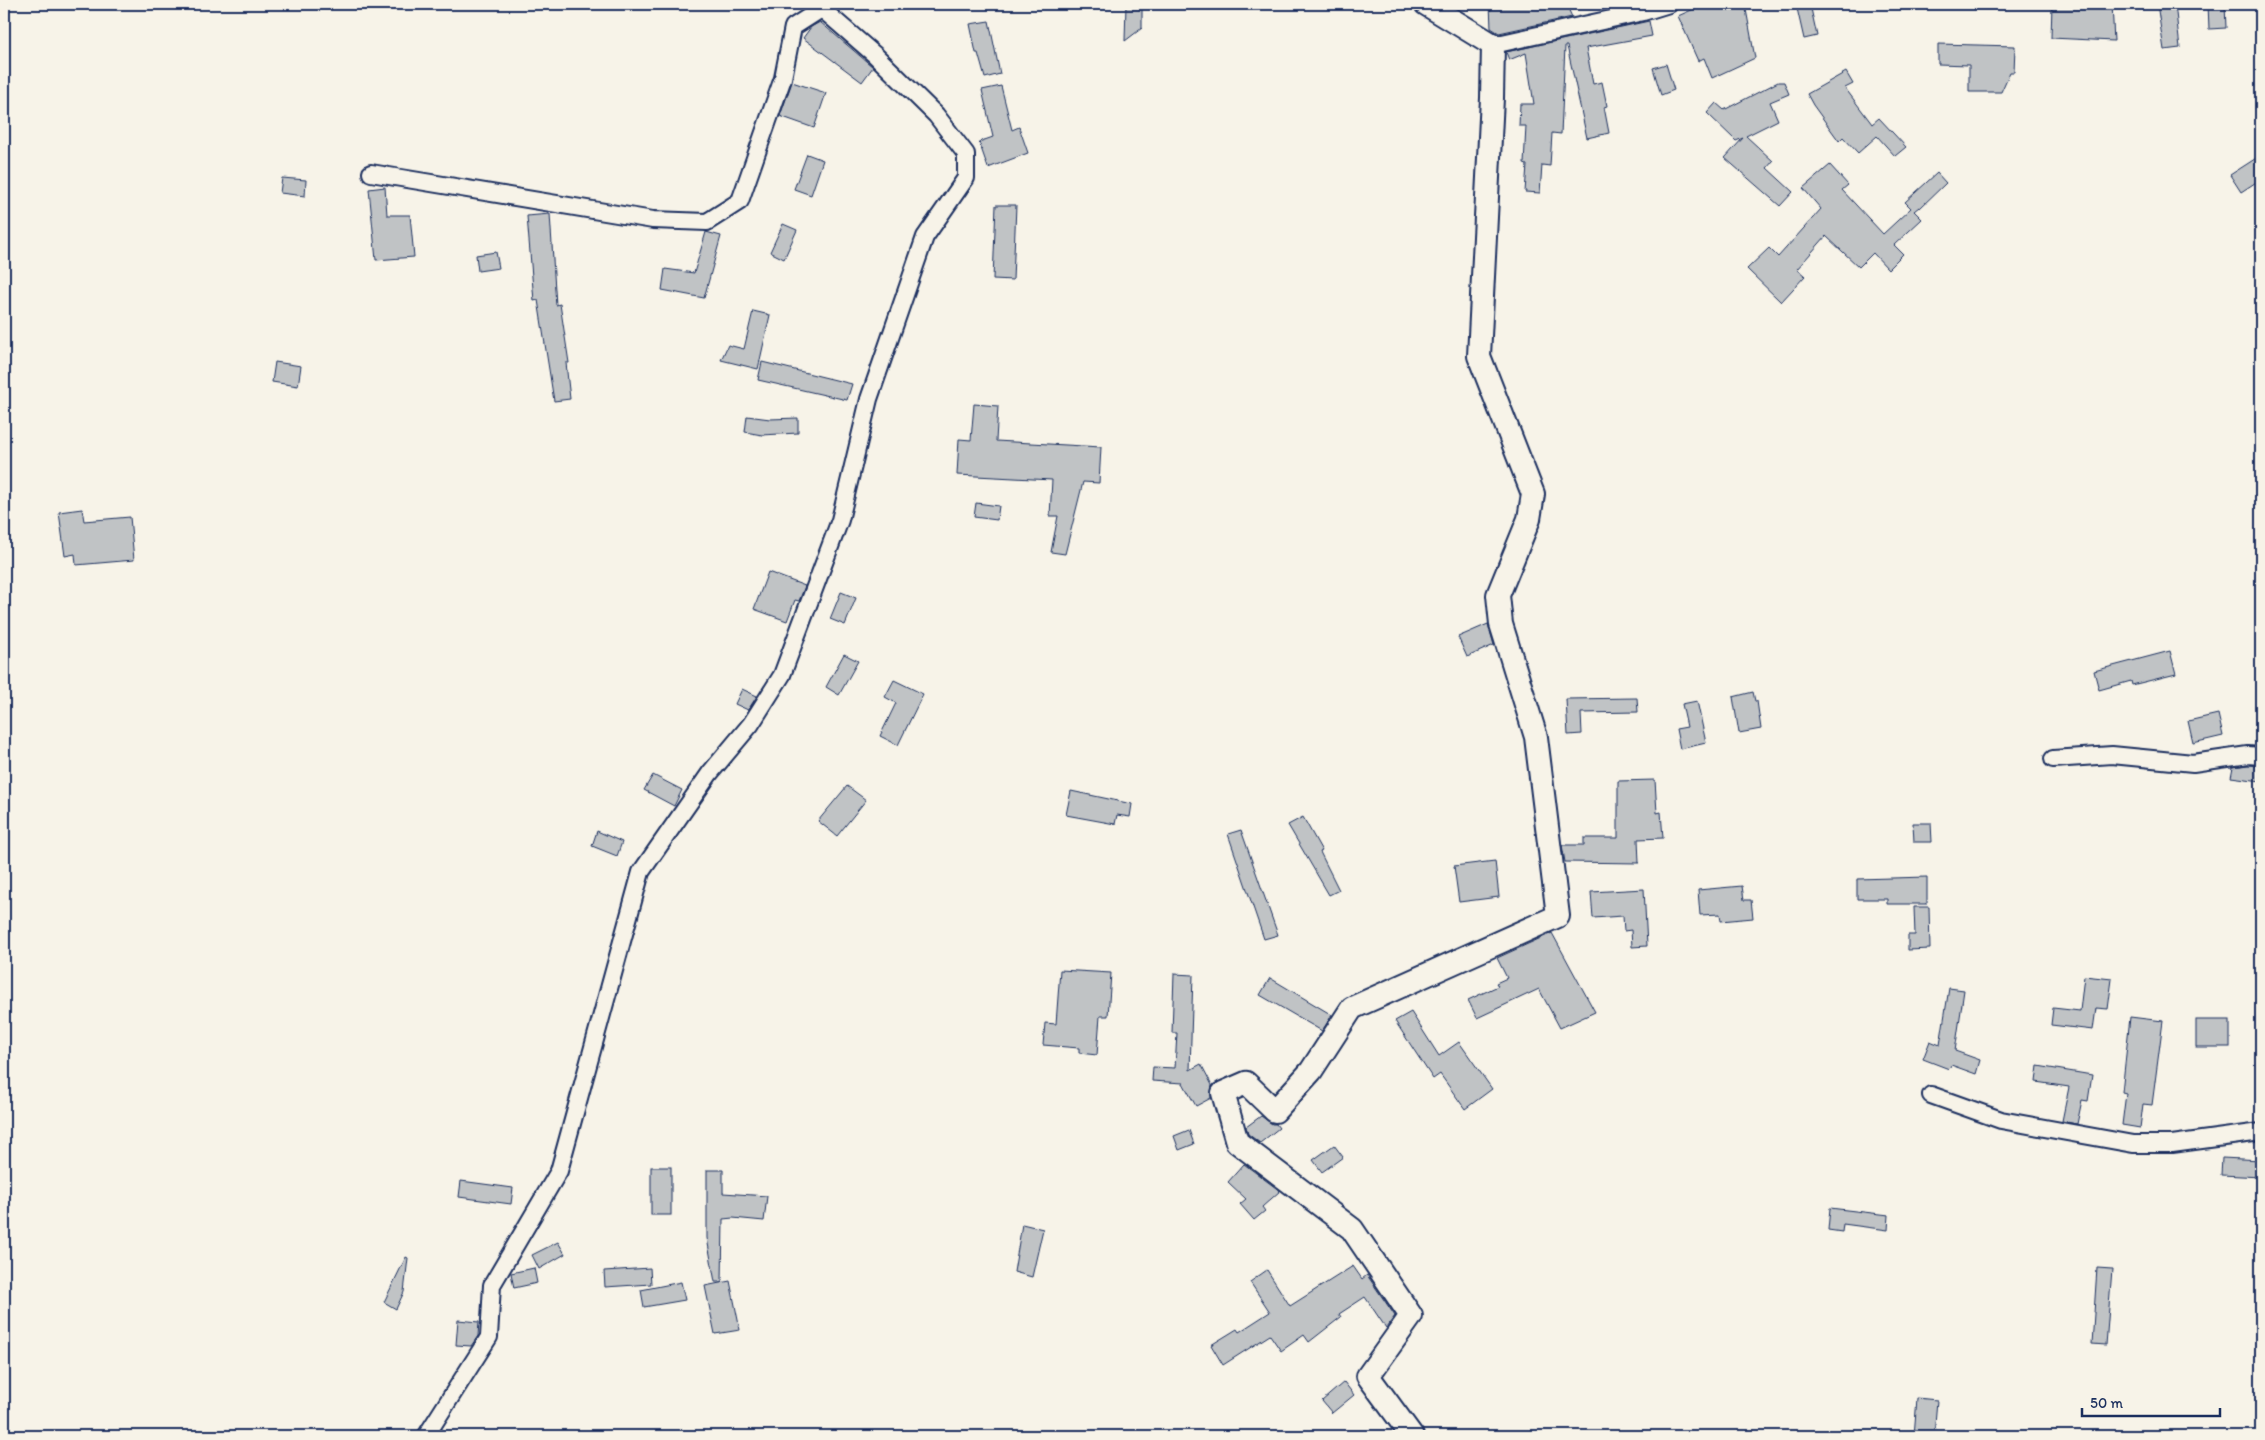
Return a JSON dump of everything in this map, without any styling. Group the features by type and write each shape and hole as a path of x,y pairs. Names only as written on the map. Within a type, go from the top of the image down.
{"street":[{"path":"1426,4 1493,45 1643,12 1669,4"},
{"path":"371,173 653,220 707,222 740,201 783,78 793,27 825,6 936,115 966,154 966,178 925,237 869,399 840,520 782,675 751,724 710,773 641,872 560,1170 492,1285 489,1337 426,1436"},
{"path":"1412,1436 1368,1376 1411,1316 1352,1229 1237,1142 1223,1093 1246,1083 1275,1110 1311,1071 1352,1008 1558,916 1536,737 1501,624 1498,595 1530,519 1533,494 1479,356 1493,45"},
{"path":"2053,758 2112,755 2193,763 2248,755 2261,756"},
{"path":"1931,1095 2001,1120 2133,1144 2172,1144 2261,1132"}],"building":[{"path":"1126,4 1142,4 1142,28 1125,41"},
{"path":"1490,4 1566,4 1572,17 1499,33 1491,28"},
{"path":"1705,4 1745,4 1755,58 1712,78 1704,58 1698,61 1678,16"},
{"path":"1796,4 1810,4 1817,36 1804,39"},
{"path":"2052,4 2112,4 2114,41 2051,38"},
{"path":"2157,4 2175,4 2180,48 2164,50"},
{"path":"2208,4 2225,4 2226,28 2209,29"},
{"path":"989,21 1000,74 985,78 978,53 976,53 970,24"},
{"path":"1649,21 1652,36 1586,48 1593,84 1602,82 1607,106 1604,107 1609,133 1587,138 1567,46 1565,46 1561,134 1552,133 1550,166 1542,165 1540,193 1525,192 1527,165 1524,164 1526,126 1519,126 1520,104 1534,104 1526,53 1509,60 1506,52"},
{"path":"820,22 873,67 862,82 803,38 811,27"},
{"path":"1938,44 2015,46 2014,72 2010,72 2001,92 1969,92 1969,65 1938,64"},
{"path":"1666,64 1674,90 1661,95 1653,68"},
{"path":"1846,72 1853,84 1845,88 1872,124 1879,118 1906,147 1895,156 1877,136 1858,153 1843,137 1839,141 1813,105 1807,94"},
{"path":"792,82 826,93 814,128 780,116"},
{"path":"1778,82 1784,82 1789,94 1770,102 1778,120 1746,136 1773,161 1767,168 1793,192 1780,206 1725,158 1743,138 1736,141 1707,113 1716,103 1724,110"},
{"path":"1001,86 1012,130 1019,127 1028,153 988,168 979,142 993,137 982,90"},
{"path":"807,154 823,160 811,195 794,189"},
{"path":"2261,155 2261,179 2241,192 2230,175"},
{"path":"1830,165 1848,185 1842,190 1883,234 1911,208 1905,202 1937,173 1946,183 1920,208 1914,211 1922,219 1894,245 1903,254 1888,269 1873,253 1859,267 1826,236 1797,269 1805,276 1781,302 1747,269 1769,248 1778,257 1821,209 1803,188"},
{"path":"282,178 306,180 305,196 280,193"},
{"path":"385,187 387,215 410,215 414,257 376,260 369,189"},
{"path":"996,205 1016,205 1013,280 993,279"},
{"path":"550,214 556,305 560,304 569,363 566,363 570,399 554,401 538,300 534,301 527,216"},
{"path":"783,224 797,230 784,259 770,252"},
{"path":"706,232 721,236 704,298 662,290 665,269 694,273"},
{"path":"496,252 499,268 478,271 476,255"},
{"path":"753,311 770,315 758,369 721,360 728,345 744,349"},
{"path":"275,362 301,366 298,386 272,382"},
{"path":"762,362 852,384 847,400 758,380"},
{"path":"974,404 998,406 996,441 1101,447 1099,483 1083,482 1065,554 1051,552 1058,516 1050,516 1052,480 957,475 959,439 971,440"},
{"path":"747,416 770,419 798,418 798,433 762,435 745,432"},
{"path":"976,503 999,506 997,520 974,517"},
{"path":"82,509 84,521 130,517 134,560 76,565 75,554 65,556 59,512"},
{"path":"768,572 805,586 799,601 795,600 787,621 754,609"},
{"path":"841,592 856,598 845,625 830,619"},
{"path":"1488,624 1494,645 1467,657 1458,637"},
{"path":"2170,651 2176,674 2132,685 2131,681 2099,690 2094,671"},
{"path":"844,654 858,661 839,695 826,687"},
{"path":"894,680 923,694 898,745 880,736 896,703 885,697"},
{"path":"742,689 757,696 748,710 735,704"},
{"path":"1753,692 1755,701 1757,701 1761,729 1739,733 1733,697"},
{"path":"1637,698 1638,712 1581,713 1582,734 1568,735 1566,699"},
{"path":"1697,701 1706,743 1680,749 1676,729 1687,727 1682,704"},
{"path":"2218,714 2223,736 2193,743 2188,721"},
{"path":"2261,766 2261,781 2231,777 2233,767"},
{"path":"653,775 682,790 674,806 644,790"},
{"path":"1655,780 1657,813 1661,812 1663,838 1638,839 1639,863 1565,862 1562,845 1584,845 1584,838 1618,838 1618,781"},
{"path":"847,786 866,800 837,836 818,821"},
{"path":"1071,791 1132,804 1130,817 1117,815 1115,824 1066,815"},
{"path":"1303,817 1322,851 1320,852 1339,890 1329,895 1288,825"},
{"path":"1913,823 1931,823 1932,842 1914,842"},
{"path":"1241,830 1278,935 1264,939 1228,834"},
{"path":"597,831 622,842 617,856 592,846"},
{"path":"1495,861 1499,897 1459,902 1454,866"},
{"path":"1927,877 1927,904 1887,904 1887,899 1857,899 1857,879"},
{"path":"1742,886 1744,900 1751,900 1753,918 1721,921 1720,914 1700,915 1698,890"},
{"path":"1644,889 1647,946 1632,947 1631,930 1624,931 1623,916 1593,918 1591,892"},
{"path":"1914,907 1929,907 1930,949 1908,950 1908,935 1915,935"},
{"path":"1552,933 1595,1012 1560,1028 1539,989 1477,1018 1468,1000 1498,986 1496,983 1507,978 1497,958"},
{"path":"1060,970 1111,973 1108,1016 1100,1016 1097,1055 1079,1053 1079,1048 1043,1045 1045,1023 1056,1024"},
{"path":"1174,974 1193,975 1190,1070 1201,1064 1212,1085 1211,1098 1196,1106 1183,1083 1152,1081 1153,1067 1175,1068 1177,1033 1172,1033"},
{"path":"2084,976 2112,979 2108,1009 2096,1008 2093,1030 2051,1025 2053,1008 2080,1011"},
{"path":"1270,978 1332,1015 1322,1031 1260,995"},
{"path":"1949,988 1964,990 1955,1051 1980,1060 1976,1074 1951,1065 1949,1069 1923,1059 1930,1041 1940,1045"},
{"path":"1411,1012 1439,1056 1459,1042 1492,1089 1465,1109 1440,1074 1433,1079 1395,1021"},
{"path":"2130,1017 2163,1021 2152,1105 2143,1104 2140,1128 2122,1125 2126,1093 2122,1092"},
{"path":"2196,1020 2230,1020 2230,1047 2196,1047"},
{"path":"2038,1066 2092,1075 2088,1101 2082,1100 2077,1124 2062,1121 2069,1087 2036,1082"},
{"path":"1261,1116 1272,1124 1276,1124 1279,1128 1260,1143 1248,1134 1246,1127"},
{"path":"1189,1130 1194,1144 1179,1150 1174,1136"},
{"path":"1334,1145 1343,1157 1322,1172 1313,1160"},
{"path":"2222,1158 2261,1160 2261,1177 2221,1175"},
{"path":"1244,1164 1280,1191 1262,1207 1265,1211 1254,1220 1240,1204 1246,1199 1228,1182"},
{"path":"651,1167 671,1167 671,1215 651,1215"},
{"path":"707,1170 723,1170 723,1193 767,1196 764,1221 723,1219 722,1282 715,1282 707,1238"},
{"path":"461,1181 513,1188 511,1204 459,1197"},
{"path":"1830,1208 1889,1215 1888,1230 1843,1224 1842,1232 1828,1230"},
{"path":"1022,1224 1043,1229 1032,1277 1014,1272"},
{"path":"558,1242 565,1254 539,1269 532,1255"},
{"path":"406,1257 408,1258 404,1292 396,1309 384,1302"},
{"path":"1353,1266 1362,1279 1367,1275 1395,1316 1386,1328 1365,1297 1339,1314 1341,1317 1309,1342 1304,1335 1281,1351 1270,1335 1223,1365 1211,1345 1237,1329 1239,1332 1270,1312 1250,1282 1267,1270 1290,1306"},
{"path":"534,1268 537,1283 514,1288 511,1273"},
{"path":"650,1268 651,1284 605,1287 604,1271"},
{"path":"2097,1268 2112,1269 2106,1345 2092,1344"},
{"path":"730,1281 740,1330 715,1334 705,1286"},
{"path":"681,1282 685,1300 644,1307 641,1290"},
{"path":"458,1320 479,1322 478,1336 471,1346 456,1345"},
{"path":"1344,1382 1354,1395 1332,1413 1322,1401"},
{"path":"1917,1398 1937,1400 1934,1436 1914,1436"}]}
